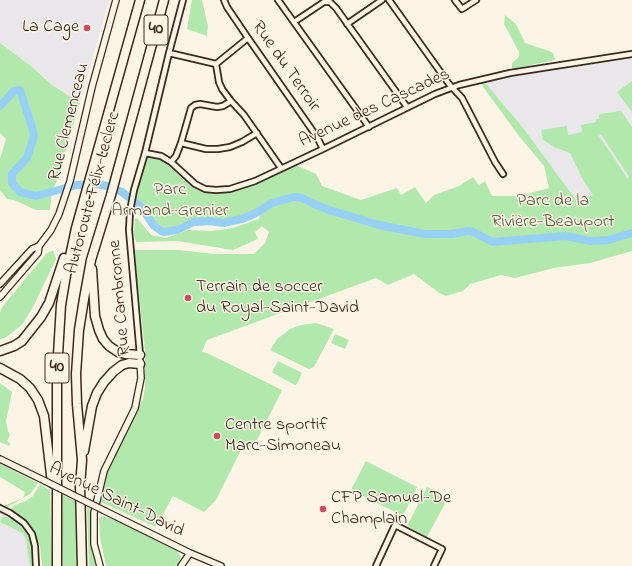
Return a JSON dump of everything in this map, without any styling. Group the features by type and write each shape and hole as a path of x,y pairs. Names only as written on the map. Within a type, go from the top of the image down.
{"highway":[{"name":"Autoroute Félix-Leclerc","path":"58,566 56,511 57,371 61,305 76,228 140,0"},
{"name":"Autoroute Félix-Leclerc","path":"82,566 80,486 82,460 76,374 79,330 91,260 111,195 164,0"},
{"path":"0,351 14,346 22,341 41,317 49,302 69,241 76,228"},
{"path":"91,260 95,316 103,339 118,352 140,355"},
{"path":"82,460 92,406 97,393 104,382 122,365 130,363 140,364"},
{"path":"0,368 20,379 30,388 38,400 44,416 56,511"}],"street":[{"name":"Rue Clemenceau","path":"0,297 38,253 39,246 51,230 59,214 70,181 92,87 116,0"},
{"name":"Rue Cambronne","path":"100,566 94,544 94,513 96,499 104,471 135,408 140,390 140,355 129,230 131,202 145,153 183,0"},
{"name":"Rue du Terroir","path":"224,0 227,7 323,149"},
{"path":"278,0 369,127"},
{"path":"347,24 382,0"},
{"path":"390,0 449,84 462,98 495,162 503,174"},
{"path":"455,0 462,9 476,0"},
{"path":"294,22 324,2 327,1 334,5 407,107"},
{"path":"216,64 248,38"},
{"path":"169,53 216,64"},
{"name":"Avenue des Cascades","path":"145,153 160,156 170,162 195,184 205,189 230,189 255,181 369,127 407,107 453,87 510,73 632,54"},
{"path":"216,64 218,82 231,101 244,115 281,168"},
{"path":"170,162 176,156 191,108 200,104 217,107 223,106 231,101"},
{"path":"181,143 206,149 218,149 230,147 257,133"},
{"name":"Rue Clemenceau","path":"0,284 32,249 39,246"},
{"name":"Avenue Saint-David","path":"0,459 190,553 221,566"},
{"path":"0,508 24,523 32,534 35,546 36,566"},
{"path":"376,566 395,526 442,549 434,566"},
{"path":"181,566 190,553"}],"shaded area":[{"path":"0,0 109,0 80,103 52,85 31,66 0,43"},
{"path":"632,54 632,180 612,197 580,198 576,200 524,129 482,79"},
{"path":"0,508 24,523 32,534 36,566 0,566"}],"green space":[{"path":"192,0 202,0 208,26 207,36 187,29"},
{"path":"505,15 516,24 525,43 553,53 555,60 512,69 512,63 519,57 519,52 504,24"},
{"path":"0,43 31,66 52,85 80,103 56,183 52,190 50,210 36,210 14,200 7,199 0,190 0,159 6,139 0,133"},
{"path":"482,79 524,129 576,200 593,195 583,180 570,153 556,148 543,140 541,130 567,126 568,135 582,132 581,125 596,122 596,119 599,119 599,114 621,111 632,127 632,251 590,263 554,268 515,278 501,275 470,284 463,291 446,296 439,293 414,274 388,285 376,278 207,340 202,352 207,353 282,390 253,448 244,444 216,500 204,512 173,496 156,527 101,502 105,479 113,457 143,399 145,388 145,350 134,250 179,250 214,254 254,254 265,243 269,232 262,226 255,232 258,239 233,250 177,241 136,242 134,234 135,219 137,218 151,235 166,238 188,230 212,231 233,228 259,219 262,209 261,208 240,218 194,219 171,229 160,228 152,221 144,207 136,198 147,156 162,160 195,189 204,192 221,192 238,188 296,162 298,166 316,174 322,186 361,200 397,188 401,195 415,187 426,203 434,195 459,186 473,177 479,185 485,181 492,196 519,196 549,188 544,166 519,136 478,80","holes":["601,134 629,177 628,179 599,136"]},
{"path":"632,81 632,112 617,92"},
{"path":"53,250 56,259 33,307 22,325 5,338 0,339 0,313 2,307 46,254"},
{"path":"316,323 334,329 314,367 309,369 270,350 277,339 290,329 301,325"},
{"path":"335,334 349,340 345,349 331,343"},
{"path":"278,361 302,373 297,384 295,385 272,372"},
{"path":"0,383 12,392 6,421 10,435 7,441 11,444 9,446 0,442"},
{"path":"366,461 417,487 403,516 351,490"},
{"path":"0,464 38,483 30,494 6,508 3,506 23,498 25,492 0,477"},
{"path":"40,484 49,490 50,489 52,566 42,566 40,546 32,528 18,515 9,510 15,505 26,501 33,496"},
{"path":"427,487 448,498 427,537 407,526"},
{"path":"61,494 75,501 77,566 63,566"},
{"path":"87,507 92,510 92,545 96,566 89,566"},
{"path":"102,516 113,519 177,551 181,557 178,564 175,566 106,566 100,537 99,519"},
{"path":"2,517 7,517 15,521 26,531 32,545 35,566 30,566 24,535 0,522"}],"waterway":[{"path":"0,106 14,91 20,90 33,130 34,136 27,158 12,174 12,183 20,192 36,196 77,185 97,184 107,186 122,192 141,207 154,226 163,232 177,230 194,222 210,221 223,223 242,219 256,213 272,203 294,197 302,198 329,210 379,225 425,234 452,234 467,231 473,232 493,242 565,236 590,241 608,240 632,233"}],"place":[{"name":"La Cage","path":"87,28"},
{"name":"Terrain de soccer du Royal-Saint-David","path":"188,298"},
{"name":"Centre sportif Marc-Simoneau","path":"217,436"},
{"name":"CFP Samuel-De Champlain","path":"323,509"}],"park label":[{"name":"Parc Armand-Grenier","path":"170,201"},
{"name":"Parc de la Rivière-Beauport","path":"553,212"}]}
